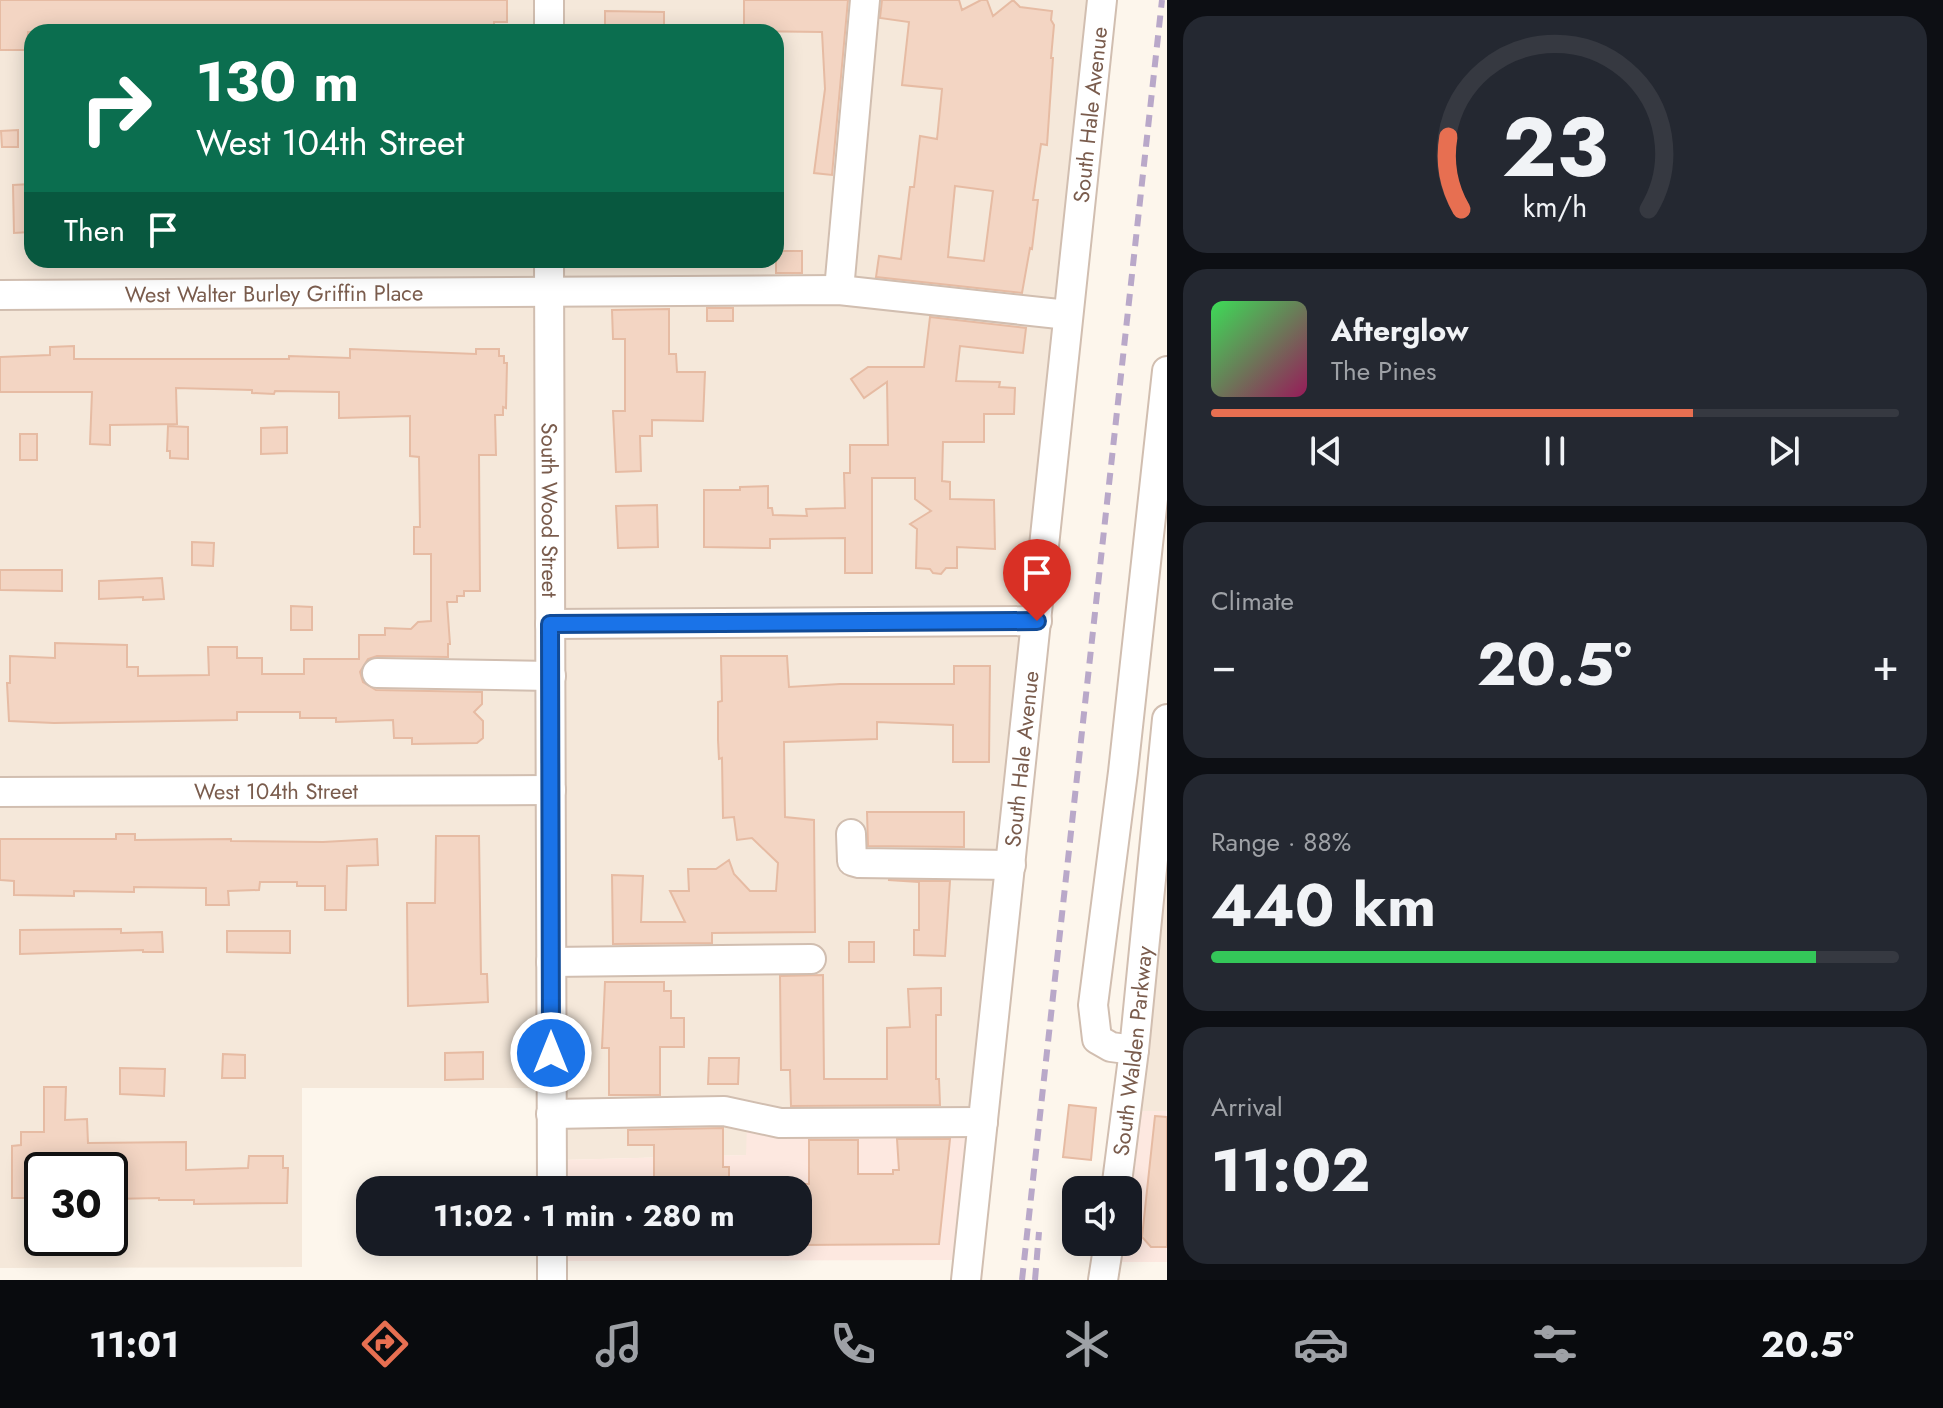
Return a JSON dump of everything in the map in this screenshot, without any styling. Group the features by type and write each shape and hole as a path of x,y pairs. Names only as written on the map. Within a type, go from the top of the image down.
{"street":[{"path":"549,0 549,24"},
{"path":"839,290 865,0"},
{"name":"South Hale Avenue","path":"966,1280 1102,0"},
{"name":"South Wood Street","path":"549,268 552,1176"},
{"name":"West Walter Burley Griffin Place","path":"0,295 839,290 1068,315"},
{"path":"1134,1050 1111,1047 1097,1039 1093,1005 1123,772 1167,371"},
{"path":"550,624 1037,621"},
{"path":"377,673 551,676"},
{"name":"South Walden Parkway","path":"1118,1176 1134,1050 1157,911 1166,737"},
{"name":"West 104th Street","path":"0,792 551,790"},
{"path":"851,834 852,861 859,863 1011,865"},
{"path":"551,962 811,959"},
{"path":"551,1114 724,1111 780,1123 983,1122"},
{"path":"552,1256 552,1280"},
{"path":"1103,1280 1107,1256"}],"shaded area":[{"path":"0,0 1099,0 968,1125 747,1125 747,1155 562,1160 561,1088 302,1088 302,1267 0,1268"},
{"path":"1167,847 1167,1111 1139,1111"},
{"path":"1139,1111 1167,1111 1167,1262 1118,1262 1119,1256 1142,1256 1142,1176 1130,1176"},
{"path":"747,1124 968,1125 956,1260 563,1261 563,1256 812,1256 812,1176 562,1176 562,1160 746,1155"}],"building":[{"path":"0,0 507,0 507,22 494,24 24,24 24,50 0,50"},
{"path":"744,0 848,0 832,175 814,173 825,89 822,32 784,32 784,24 744,24"},
{"path":"882,0 959,0 962,10 987,0 993,16 1013,0 1020,7 1052,11 1053,58 1047,145 1041,144 1033,200 1038,200 1032,249 1022,293 876,277 879,256 901,259 920,136 937,139 942,89 902,85 909,22 880,18","holes":["955,186 993,191 984,261 948,257"]},
{"path":"605,11 664,12 664,24 605,24"},
{"path":"18,130 18,147 2,147 1,131"},
{"path":"24,184 24,232 14,233 13,185"},
{"path":"784,251 802,251 802,273 776,273 776,268 784,268"},
{"path":"707,308 733,308 733,321 707,321"},
{"path":"669,309 669,354 676,354 677,372 705,372 703,421 652,420 652,436 640,436 641,471 616,472 613,411 625,411 625,339 613,339 612,310"},
{"path":"930,317 1026,328 1023,353 960,346 956,381 1000,382 999,387 1015,388 1014,414 984,414 984,442 943,442 942,481 950,482 950,499 994,500 995,549 957,547 957,568 946,568 941,574 916,568 917,529 910,524 931,511 915,499 915,478 872,478 872,573 845,573 845,538 770,539 770,548 704,547 704,490 768,486 768,508 772,508 773,515 807,516 806,509 845,508 844,473 850,473 850,445 888,445 887,382 864,398 851,379 868,367 924,367"},
{"path":"74,346 74,359 350,358 350,349 476,354 476,349 499,349 499,356 504,356 504,363 507,363 506,408 503,407 503,415 495,415 496,455 479,455 480,591 464,591 464,596 457,596 457,602 447,602 448,657 377,656 368,659 360,672 363,682 376,690 482,692 482,704 474,712 483,721 483,738 477,743 412,744 412,738 394,738 393,720 336,722 336,718 300,718 300,712 237,712 237,720 9,721 7,683 10,683 10,656 55,658 55,643 127,645 127,667 138,667 138,676 209,675 208,647 237,647 237,658 262,658 262,674 304,674 304,659 359,659 359,635 385,635 385,628 411,629 418,622 431,621 431,554 414,554 414,527 420,527 419,457 410,456 410,416 339,418 339,392 275,391 274,394 252,393 252,390 176,388 177,424 110,425 110,445 90,444 92,392 0,392 0,357 50,355 50,347"},
{"path":"168,426 188,427 188,459 170,458 170,451 167,451"},
{"path":"287,427 287,453 261,454 261,428"},
{"path":"20,434 37,434 37,460 20,460"},
{"path":"657,505 658,547 618,548 616,506"},
{"path":"192,542 214,543 213,566 192,565"},
{"path":"0,570 62,570 62,591 0,590"},
{"path":"162,578 164,599 99,599 99,581"},
{"path":"291,606 312,607 312,630 291,630"},
{"path":"721,656 787,656 789,687 954,684 954,666 990,666 989,762 953,762 953,725 877,722 877,739 784,742 785,817 814,820 815,932 712,933 712,943 613,944 612,875 643,876 641,922 685,922 670,891 689,891 688,869 716,869 729,860 734,874 750,891 776,891 778,863 752,838 737,840 734,817 723,818 722,758 719,759 718,740 718,702 722,701"},
{"path":"867,812 964,812 964,847 868,846"},
{"path":"116,834 135,834 135,840 323,842 377,839 378,865 347,866 346,910 325,910 325,886 297,886 297,882 260,882 259,890 228,891 229,905 206,905 206,888 134,887 134,892 74,891 74,896 14,895 14,881 0,880 0,839 116,839"},
{"path":"436,836 479,836 481,974 487,974 488,1002 408,1006 407,903 435,903"},
{"path":"888,880 950,881 945,956 914,955 914,930 919,930 919,882"},
{"path":"121,929 121,933 162,932 163,952 20,954 20,930"},
{"path":"227,931 290,931 290,953 227,952"},
{"path":"849,942 874,942 874,962 849,962"},
{"path":"823,975 824,1079 887,1079 887,1028 910,1027 908,989 941,988 941,1015 936,1015 936,1079 939,1079 940,1105 791,1106 790,1070 781,1070 780,976"},
{"path":"605,982 664,982 664,991 671,991 671,1018 684,1018 684,1047 660,1047 660,1095 609,1095 609,1048 602,1048"},
{"path":"483,1052 483,1079 445,1080 445,1053"},
{"path":"223,1054 245,1055 245,1078 222,1078"},
{"path":"709,1058 739,1058 738,1084 708,1084"},
{"path":"120,1068 165,1069 164,1096 120,1094"},
{"path":"44,1087 66,1087 65,1120 87,1119 88,1143 186,1142 186,1170 248,1168 249,1156 283,1156 283,1168 288,1168 287,1203 194,1204 194,1200 128,1199 128,1152 24,1152 24,1198 12,1198 12,1146 21,1145 21,1132 44,1132"},
{"path":"1069,1105 1096,1108 1091,1160 1063,1157"},
{"path":"1155,1116 1167,1117 1167,1247 1151,1247 1142,1237"},
{"path":"723,1128 723,1167 729,1167 729,1176 654,1176 654,1145 628,1145 628,1130"},
{"path":"897,1139 950,1139 939,1244 812,1245 809,1140 858,1140 858,1174 893,1174 893,1170 899,1170"}],"railway":[{"path":"1022,1280 1162,0"},
{"path":"1035,1280 1039,1232"}],"route":[{"path":"551,1053 550,624 1037,621"}]}
